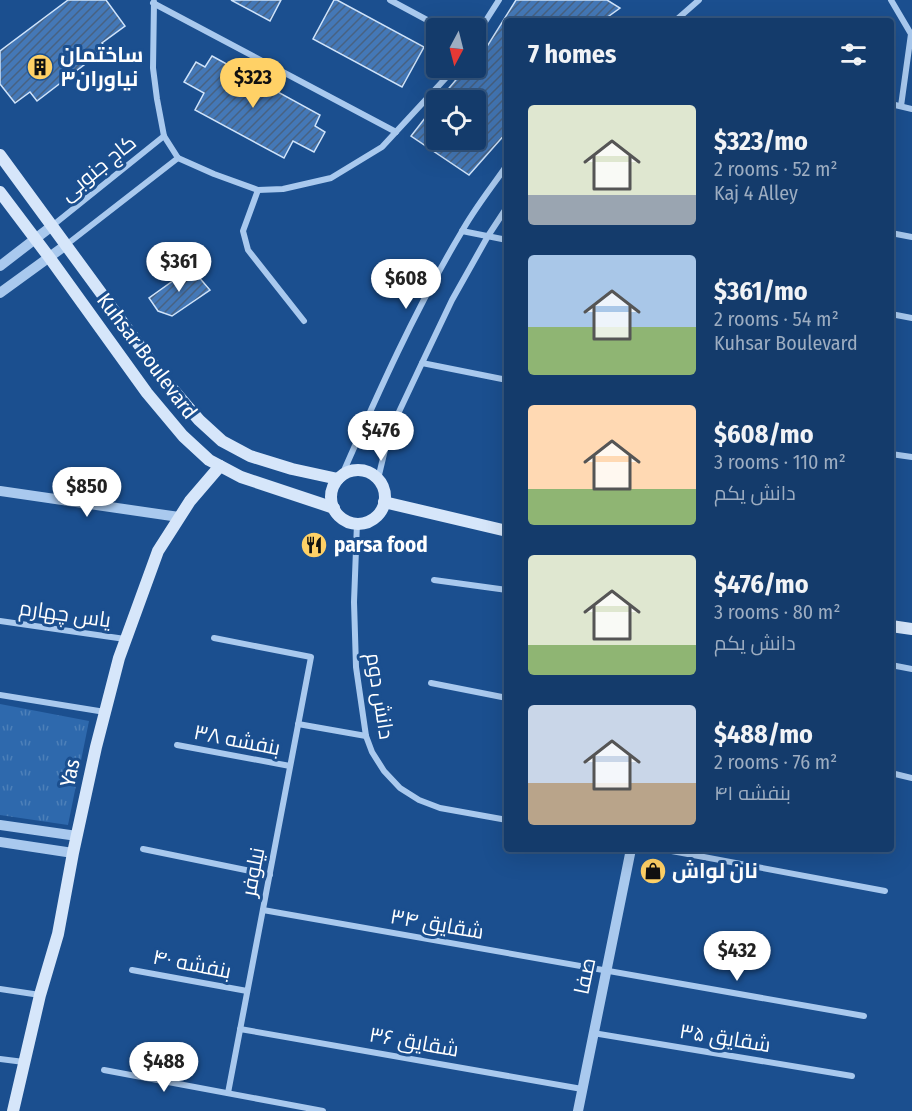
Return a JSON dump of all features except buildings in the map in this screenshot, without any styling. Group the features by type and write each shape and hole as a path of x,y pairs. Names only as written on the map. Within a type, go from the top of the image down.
{"main road":[{"name":"Kuhsar Boulevard","path":"0,155 164,379 199,420 222,441 250,456 292,469 340,477"},
{"name":"Kuhsar Boulevard","path":"0,192 147,393 183,436 209,460 241,477 334,508"},
{"name":"Yas","path":"13,1111 40,995 58,934 73,853 119,658 158,551 190,501 220,466"},
{"path":"357,470 372,474 378,479 385,494 382,509 378,515 365,523 343,519 334,508 332,501 334,485 340,477 357,470"},
{"path":"384,502 504,530"},
{"path":"894,626 912,629"}],"street":[{"path":"390,0 426,19"},
{"path":"486,20 499,0"},
{"path":"678,18 699,0"},
{"path":"891,0 911,34 901,106"},
{"path":"396,132 154,2 153,68 164,136 178,159 258,190 283,189 331,178 382,147 396,132 446,78"},
{"path":"894,105 912,109"},
{"name":"کاج جنوبی","path":"52,226 164,136"},
{"name":"کاج جنوبی","path":"66,245 178,159"},
{"path":"340,477 430,289 462,231 504,169"},
{"path":"258,190 243,231 248,250 303,321"},
{"path":"378,479 388,433 452,300 504,212"},
{"path":"0,266 52,226"},
{"path":"462,231 504,239"},
{"path":"894,234 912,237"},
{"path":"0,293 66,245"},
{"path":"894,315 912,318"},
{"path":"422,363 504,379"},
{"path":"894,454 912,457"},
{"path":"0,491 179,518"},
{"name":"دانش دوم","path":"357,523 354,602 356,667 366,736 372,752 384,771 400,788 419,800 440,808 504,819"},
{"path":"434,580 504,590"},
{"name":"یاس چهارم","path":"0,621 126,640"},
{"name":"نیلوفر","path":"214,638 311,657 228,1093"},
{"path":"894,666 912,669"},
{"path":"431,683 504,697"},
{"path":"0,695 105,712"},
{"path":"298,724 366,736"},
{"name":"بنفشه ۳۸","path":"177,745 290,766"},
{"path":"894,774 912,778"},
{"path":"0,825 77,836"},
{"path":"0,842 73,853"},
{"path":"143,849 270,875"},
{"name":"صفا","path":"578,1111 630,852"},
{"path":"677,852 885,891"},
{"name":"شقایق ۳۴","path":"263,910 864,1016"},
{"name":"بنفشه ۴۰","path":"132,970 247,991"},
{"path":"0,989 40,995"},
{"name":"شقایق ۳۶","path":"240,1029 582,1089"},
{"name":"شقایق ۳۵","path":"593,1033 852,1076"},
{"path":"0,1059 25,1062"},
{"path":"104,1070 323,1111"}],"green space":[{"path":"0,704 89,721 68,825 0,815"}],"place":[{"name":"ساختمان نیاوران۳","path":"40,67"},
{"name":"parsa food","path":"314,545"},
{"name":"نان لواش","path":"653,871"}]}
